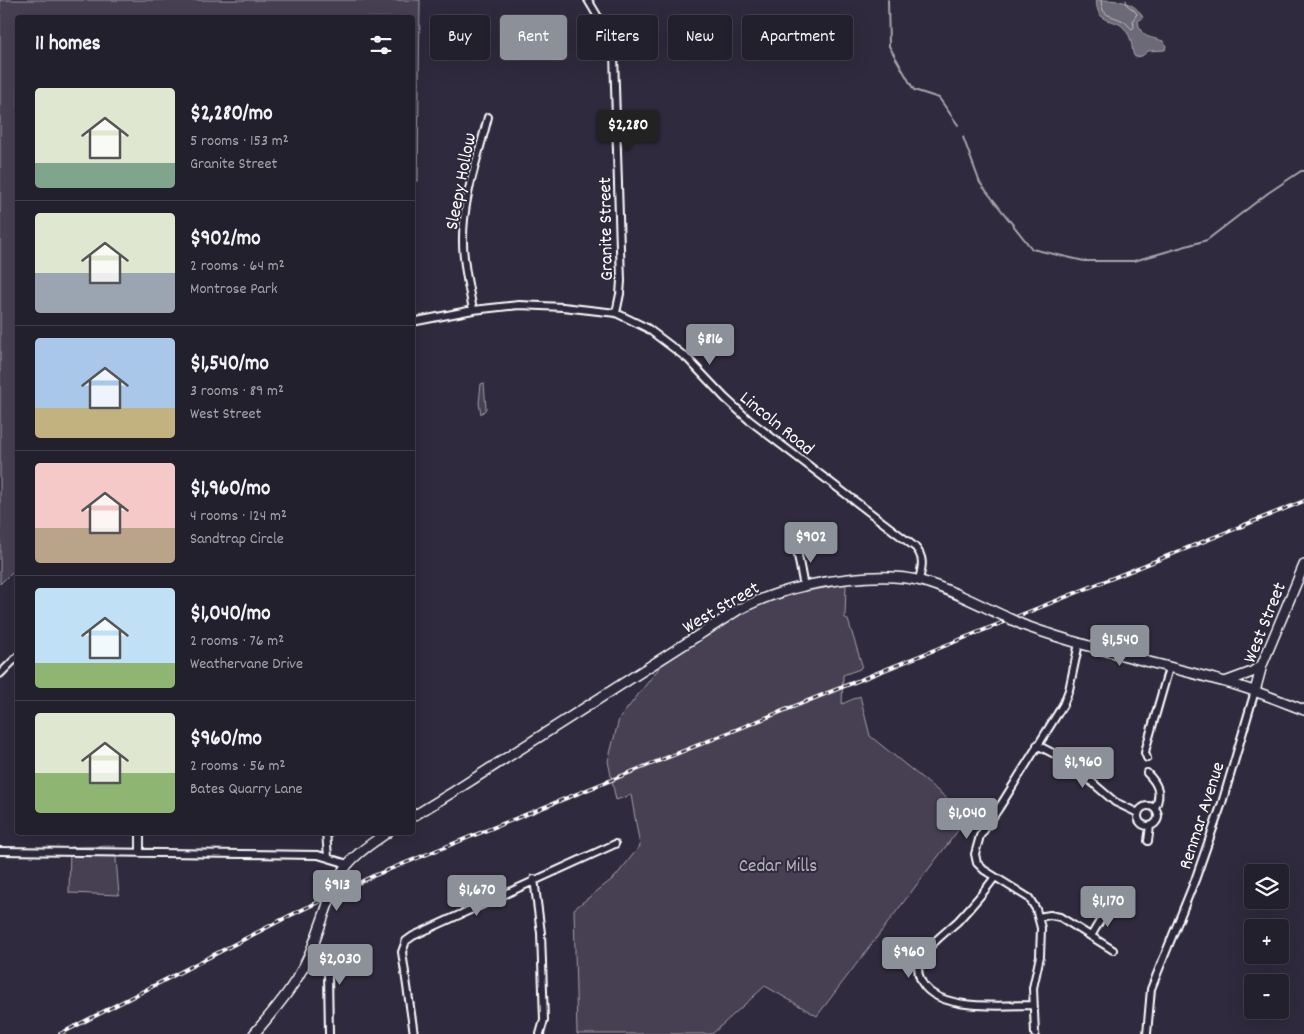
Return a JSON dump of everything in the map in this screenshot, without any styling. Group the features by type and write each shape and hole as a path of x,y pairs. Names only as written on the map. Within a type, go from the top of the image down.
{"main road":[{"name":"West Street","path":"1255,691 1262,665 1304,565"},
{"name":"West Street","path":"415,815 738,610 774,594 846,580 878,577 899,577 919,580 955,593 1023,625 1079,643 1255,691 1304,710"},
{"path":"1225,682 1252,672 1262,665"},
{"path":"254,1034 294,984 310,956 329,901 342,872 368,845 383,835"}],"street":[{"name":"Granite Street","path":"588,0 607,32 614,54 621,281 616,313"},
{"name":"Sleepy Hollow","path":"473,310 464,254 463,226 466,203 488,117"},
{"name":"Lincoln Road","path":"415,321 473,310 538,305 616,313 647,328 688,358 725,398 749,420 912,544 919,552 922,560 919,580"},
{"path":"796,546 804,587"},
{"path":"1035,1034 1033,988 1040,956 1041,928 1036,909 1029,898 995,877 977,863 975,854 980,836 1063,704 1069,690 1079,643"},
{"path":"0,674 15,659"},
{"path":"1147,758 1146,748 1169,668"},
{"name":"Renmar Avenue","path":"1147,1034 1151,989 1194,880 1227,786 1255,691"},
{"path":"1037,745 1066,760 1115,802 1138,813"},
{"path":"1138,813 1140,823 1150,826 1156,823 1159,817 1155,808 1159,796 1157,784 1147,773"},
{"path":"1138,813 1145,806 1155,808"},
{"path":"1148,841 1150,826"},
{"path":"140,835 140,853"},
{"path":"326,835 328,857"},
{"path":"414,1034 402,952 406,940 615,844"},
{"path":"0,850 318,855 348,864"},
{"path":"995,877 982,895 921,958 918,965 918,975 922,984 931,993 951,1002 969,1006 1033,1004"},
{"path":"534,880 541,933 544,1020 540,1034"},
{"path":"1091,936 1108,909"},
{"path":"1038,917 1050,914 1060,917 1113,950"},
{"path":"310,956 328,973 329,1034"}],"green space":[{"path":"0,0 420,0 418,181 415,180 415,15 15,15 15,569 0,584"},
{"path":"484,383 486,409 481,414 479,403 481,384"},
{"name":"Cedar Mills","path":"846,584 845,618 848,620 862,665 860,669 843,675 842,704 860,696 870,736 969,816 817,1016 765,986 712,1034 577,1034 574,909 615,877 640,846 631,795 616,800 608,761 619,719 674,649 740,608 779,596"},
{"path":"115,846 119,895 69,893 70,847"}],"water":[{"path":"1096,0 1118,1 1130,4 1140,12 1143,18 1138,21 1141,31 1146,36 1163,41 1166,46 1165,50 1148,51 1142,56 1135,57 1131,40 1124,28 1116,22 1103,18 1097,9"}],"waterway":[{"path":"888,0 889,46 914,90 939,98 958,125"},
{"path":"963,137 980,183 1032,249 1084,261 1134,261 1207,240 1268,193 1301,171 1304,171"}],"railway":[{"path":"60,1034 289,916 373,876 1304,501"}]}
